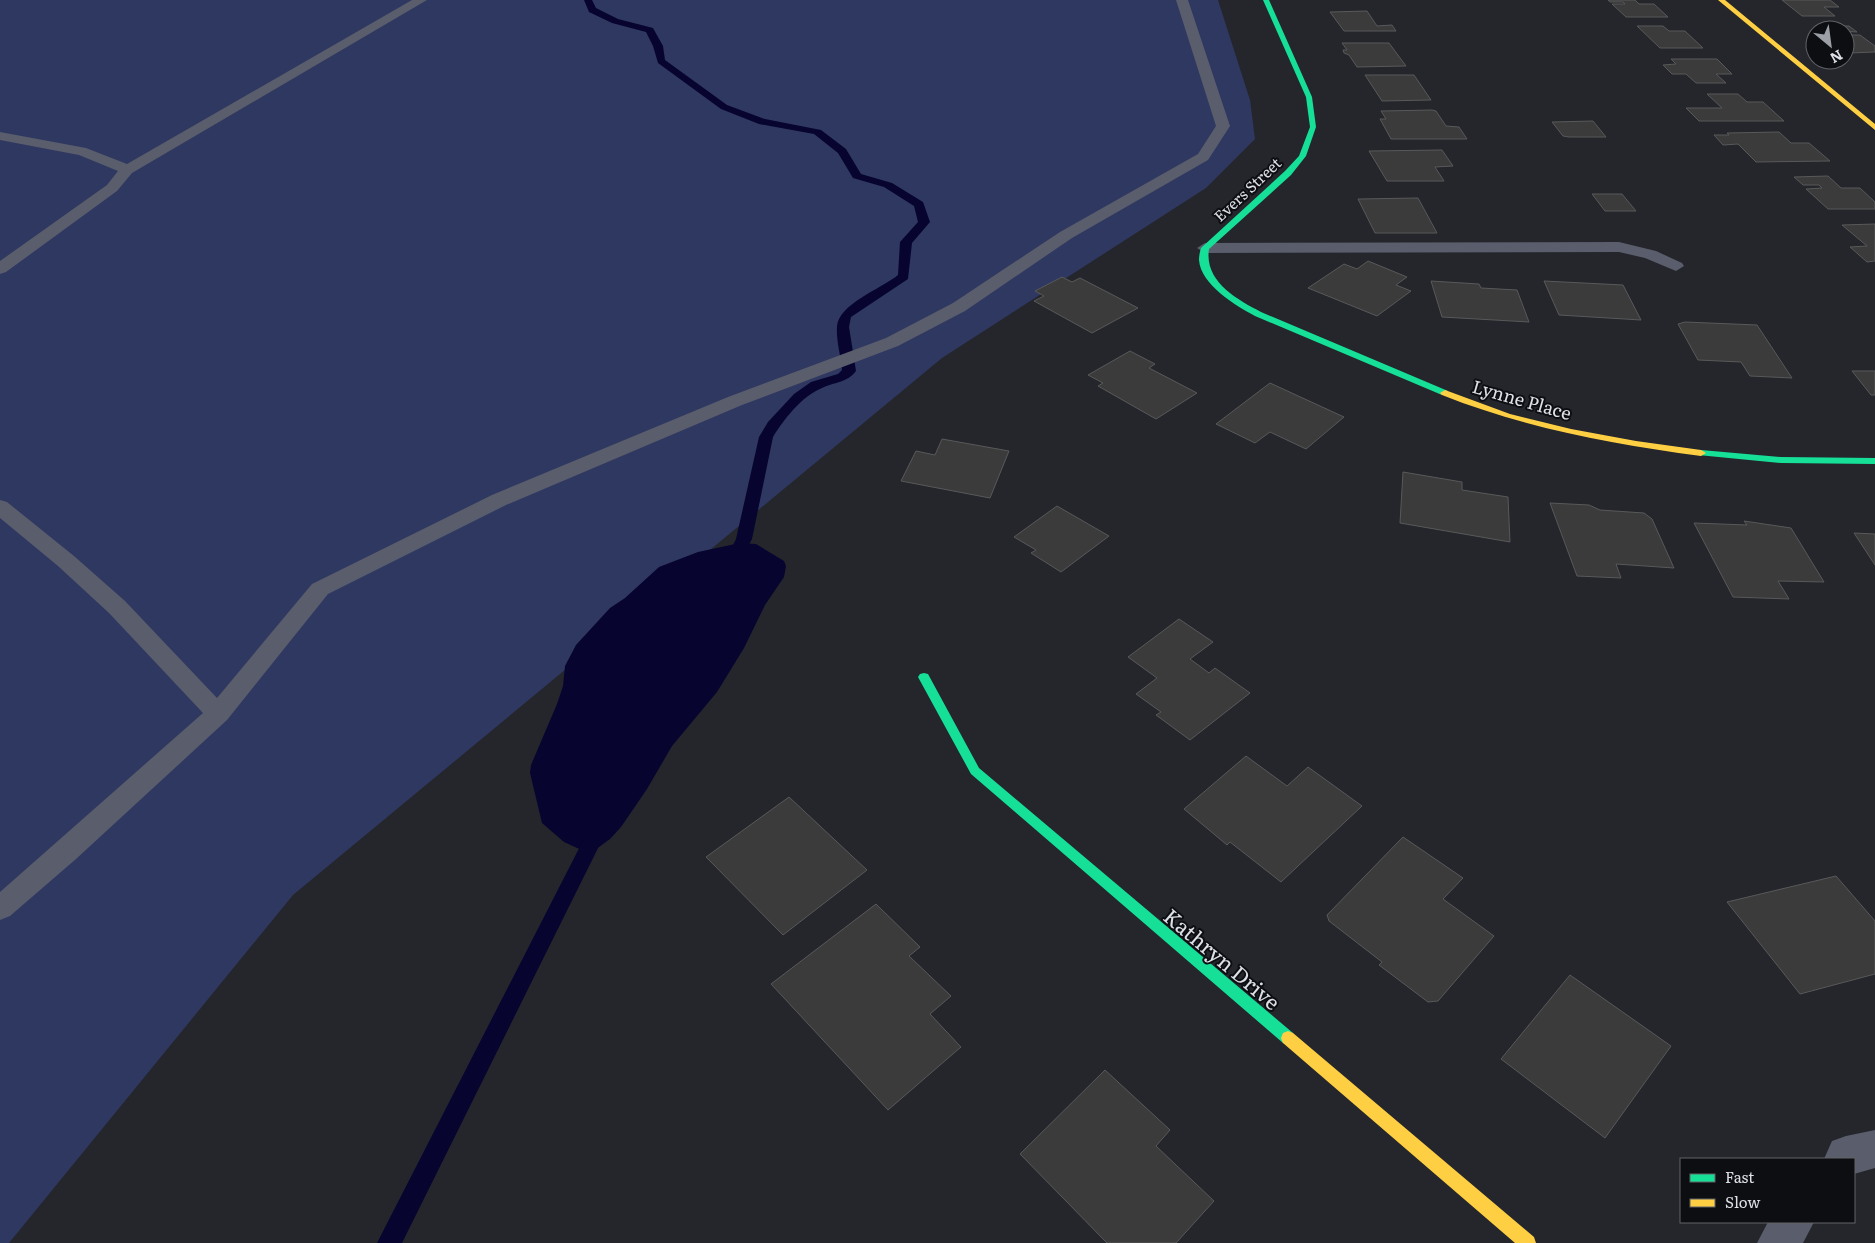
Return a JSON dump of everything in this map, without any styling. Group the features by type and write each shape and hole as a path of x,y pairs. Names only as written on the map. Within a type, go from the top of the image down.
{"street":[{"name":"Evers Street","path":"1203,252 1288,173 1302,156 1314,127 1310,97 1266,0"},
{"path":"1721,0 1875,128"},
{"name":"Lynne Place","path":"1203,252 1208,277 1217,288 1242,306 1484,410 1604,439 1751,459 1875,461"},
{"name":"Kathryn Drive","path":"924,677 975,771 1528,1243"},
{"path":"1844,1158 1846,1155 1875,1149"},
{"path":"1777,1243 1793,1223"}],"lane":[{"path":"0,269 112,188 126,170 421,0"},
{"path":"0,908 218,714 320,589 499,500 735,401 892,342 959,307 1066,235 1203,157 1223,126 1182,0"},
{"path":"0,136 24,143 92,152 113,160 126,170"},
{"path":"1203,252 1619,247 1650,254 1676,266"},
{"path":"0,507 66,561 117,607 218,714"}],"shaded area":[{"path":"0,0 1218,0 1250,100 1255,139 1206,188 942,358 293,895 9,1243 0,1243"},
{"path":"740,543 756,544 784,561 786,566 784,577 765,605 744,648 717,692 672,746 647,789 621,827 610,839 595,850 586,852 564,842 542,823 530,773 531,765 563,686 565,666 576,645 610,608 625,598 659,567 698,552"}],"building":[{"path":"1608,0 1635,0 1639,4 1654,4 1668,17 1626,17 1612,4 1625,4 1623,2 1610,2"},
{"path":"1782,0 1830,0 1839,7 1824,7 1835,16 1802,16"},
{"path":"1367,11 1377,26 1392,25 1396,31 1344,31 1330,12"},
{"path":"1637,26 1663,26 1669,31 1685,31 1703,48 1660,48"},
{"path":"1855,35 1860,35 1875,46 1875,52 1855,53"},
{"path":"1342,43 1389,43 1406,66 1357,67 1349,55 1344,53 1343,50 1347,50"},
{"path":"1671,59 1717,59 1732,74 1716,74 1726,83 1696,83 1686,74 1672,74 1663,65 1676,64"},
{"path":"1365,75 1414,75 1431,100 1382,101"},
{"path":"1707,94 1738,94 1747,102 1763,102 1784,121 1699,121 1686,108 1722,108"},
{"path":"1381,111 1436,111 1446,126 1459,127 1467,139 1391,139 1380,119 1386,119"},
{"path":"1593,121 1606,137 1563,136 1552,122"},
{"path":"1779,132 1791,143 1809,143 1830,161 1756,162 1738,144 1723,145 1714,135 1729,135 1727,133"},
{"path":"1442,150 1453,166 1435,167 1444,181 1387,181 1369,151"},
{"path":"1828,176 1841,188 1860,188 1875,202 1875,209 1828,209 1806,189 1822,188 1819,185 1803,185 1794,177"},
{"path":"1592,194 1622,194 1636,211 1605,211"},
{"path":"1418,198 1437,233 1375,233 1358,199"},
{"path":"1875,224 1875,261 1867,262 1850,247 1867,246 1842,225"},
{"path":"1368,261 1407,277 1396,285 1411,291 1377,316 1308,288 1344,264 1357,269"},
{"path":"1062,277 1072,282 1080,278 1138,308 1092,333 1034,301 1044,296 1035,291"},
{"path":"1431,281 1479,284 1481,288 1517,290 1529,322 1442,317"},
{"path":"1544,281 1623,285 1641,320 1559,315"},
{"path":"1685,322 1757,325 1792,378 1750,376 1741,362 1698,360 1678,324"},
{"path":"1130,351 1155,364 1149,368 1197,393 1156,419 1098,386 1103,383 1088,375"},
{"path":"1852,371 1875,371 1875,395 1871,395"},
{"path":"1270,383 1344,417 1306,449 1270,432 1255,443 1216,424"},
{"path":"942,439 1009,451 990,498 901,481 916,451 935,455"},
{"path":"1403,472 1462,482 1462,490 1508,497 1510,542 1400,523"},
{"path":"1550,503 1589,505 1600,510 1644,513 1652,519 1674,568 1616,564 1621,578 1577,576"},
{"path":"1057,506 1109,536 1061,572 1031,553 1036,550 1014,537"},
{"path":"1744,521 1791,528 1824,582 1778,581 1789,599 1733,597 1694,523 1747,525"},
{"path":"1854,533 1875,534 1875,565"},
{"path":"1179,619 1213,642 1190,659 1209,673 1215,668 1250,693 1190,740 1156,715 1161,712 1136,694 1157,678 1128,657"},
{"path":"1246,756 1287,786 1308,767 1362,806 1281,882 1230,842 1227,845 1184,809"},
{"path":"789,797 867,870 783,935 706,857"},
{"path":"1403,837 1463,878 1443,899 1494,936 1438,1001 1428,1002 1379,965 1382,962 1329,921 1327,915"},
{"path":"1836,876 1875,921 1875,974 1800,994 1727,902"},
{"path":"876,904 920,947 909,956 951,996 930,1014 961,1047 888,1110 771,984"},
{"path":"1570,975 1671,1046 1605,1138 1501,1059"},
{"path":"1105,1070 1170,1130 1156,1146 1214,1201 1176,1243 1107,1243 1020,1154"}],"waterway":[{"path":"588,0 592,10 615,21 650,30 658,46 661,61 724,107 763,122 817,132 842,151 857,176 888,185 919,204 924,222 918,231 906,242 904,276 892,286 857,306 845,316 843,327 849,371 843,377 816,385 799,397 775,422 766,437 744,539 732,563"},
{"path":"389,1243 597,832"}],"traffic: fast":[{"path":"1266,0 1309,97 1313,127 1302,156 1288,173 1205,248 1203,260 1211,280 1238,303 1258,314 1445,393"},
{"path":"1701,453 1781,460 1875,461"},
{"path":"924,677 975,771 1288,1038"}],"traffic: slow":[{"path":"1721,0 1875,128"},
{"path":"1445,393 1507,416 1571,432 1701,453"},
{"path":"1288,1038 1528,1243"}]}
